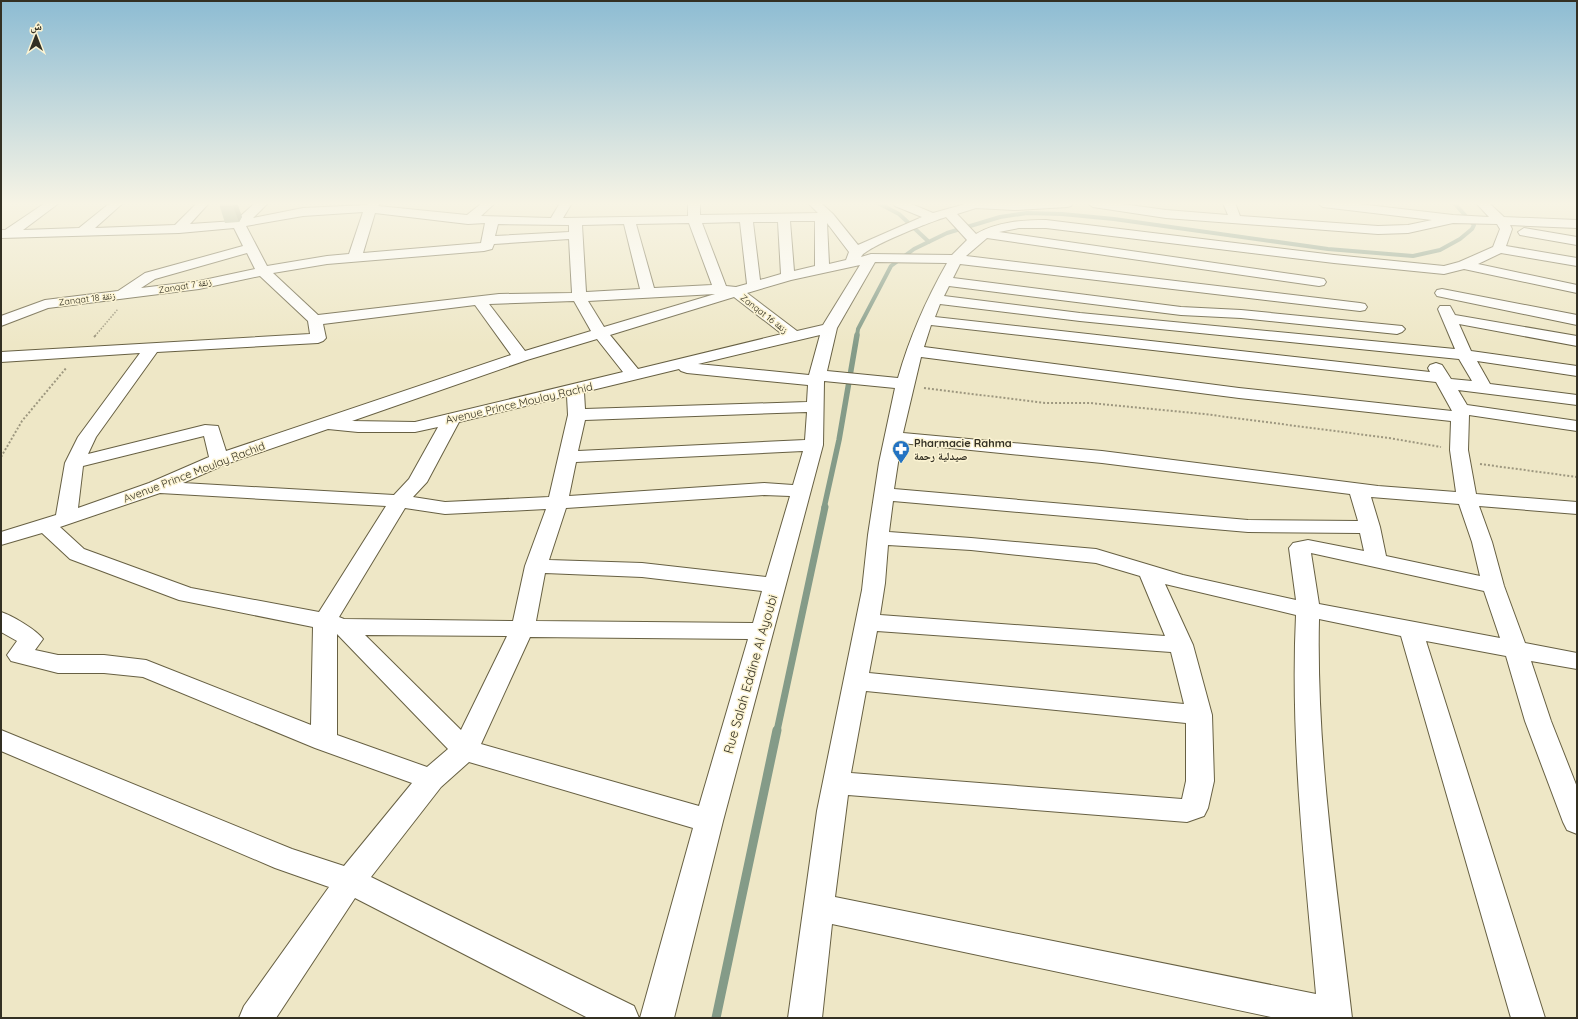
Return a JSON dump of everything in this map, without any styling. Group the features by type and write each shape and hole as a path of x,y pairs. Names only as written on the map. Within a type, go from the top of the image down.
{"street":[{"name":"Zanqat 18 زنقة","path":"1,321 46,304 127,294 150,276 242,251"},
{"path":"1,357 318,338 315,320 263,271 252,251"},
{"path":"355,257 357,251"},
{"name":"Zanqat 7 زنقة","path":"127,294 199,285 303,263 355,257 430,253 444,251"},
{"path":"576,251 579,297 599,332 634,375"},
{"path":"634,251 648,293"},
{"path":"709,251 727,290"},
{"path":"750,251 754,285"},
{"path":"786,251 788,276"},
{"path":"822,268 823,251"},
{"path":"849,251 854,257"},
{"path":"327,424 424,388 727,290 754,285 822,268 876,251"},
{"path":"805,1018 836,783 873,588 884,494 893,437 904,384 925,320 939,290 956,260 966,251"},
{"path":"1082,251 1319,282"},
{"path":"1245,251 1252,256 1269,264 1319,282 1397,329 1425,351 1445,381 1460,413 1460,456 1467,500 1482,542 1493,586 1516,650 1538,721 1577,822"},
{"path":"1263,251 1444,270 1464,265 1496,251"},
{"path":"1508,251 1577,262"},
{"path":"872,253 915,259 956,260 1360,307"},
{"name":"Rue Salah Eddine Al Ayoubi","path":"657,1018 709,820 814,445 816,378 829,328 872,253"},
{"path":"1464,265 1577,289"},
{"path":"1444,270 1442,293 1449,318 1465,355 1484,388"},
{"path":"315,320 479,300 727,290"},
{"name":"Zanqat 16 زنقة","path":"727,290 794,336"},
{"path":"939,290 1080,317 1465,355 1577,371"},
{"path":"939,290 1033,291 1180,311 1241,314 1397,329"},
{"path":"1442,293 1577,320"},
{"path":"479,300 521,356"},
{"path":"1,307 46,304"},
{"path":"1075,338 1080,317"},
{"path":"1449,318 1577,341"},
{"path":"925,320 1445,381 1484,388 1577,400"},
{"name":"Avenue Prince Moulay Rachid","path":"1,539 156,487 219,460 327,424 358,427 415,427 451,420 829,328"},
{"path":"151,349 87,437 74,463 55,522 77,554 187,595 334,624 761,631"},
{"path":"914,351 1246,394 1460,413 1577,426"},
{"name":"Avenue Prince Moulay Rachid","path":"671,366 816,378 841,377 904,384"},
{"path":"256,1018 350,881 431,779 465,750 523,627 536,566 558,503 577,415 575,390"},
{"path":"577,415 816,407"},
{"path":"324,741 334,624 399,501 417,482 451,420"},
{"path":"74,463 205,430 212,430 219,460"},
{"path":"893,437 1102,456 1359,490 1577,508"},
{"path":"568,456 814,445"},
{"path":"156,487 399,501 445,508 558,503 764,489 802,491"},
{"path":"1359,490 1370,527 1377,562"},
{"path":"884,494 1248,526 1370,527"},
{"path":"878,538 971,544 1096,556 1111,559 1150,574 1190,584 1308,609 1577,661"},
{"path":"819,908 1335,1016 1314,810 1306,668 1308,609 1300,548 1308,546 1493,586"},
{"path":"536,566 642,570 775,585"},
{"path":"836,783 1187,811 1194,808 1200,782 1199,715 1181,645 1150,574"},
{"path":"1,620 6,625 31,639 19,656 58,664 104,664 146,669 324,741 431,779"},
{"path":"867,622 1181,645"},
{"path":"334,624 465,750 709,820"},
{"path":"1411,629 1528,1018"},
{"path":"856,681 1199,715"},
{"path":"3,743 285,859 350,881 622,1018"}],"path":[{"path":"1,457 9,439 39,398 80,352 127,294"},
{"path":"904,384 1045,403 1090,403 1204,414 1389,438 1460,456 1577,477"}],"waterway":[{"path":"857,336 858,329 891,266 912,251"},
{"path":"1347,251 1413,256 1438,251"},
{"path":"824,508 839,440 857,335"},
{"path":"777,731 825,507"},
{"path":"716,1018 777,730"}],"place":[{"name":"Pharmacie Rahma صيدلية رحمة","path":"901,464"}]}
